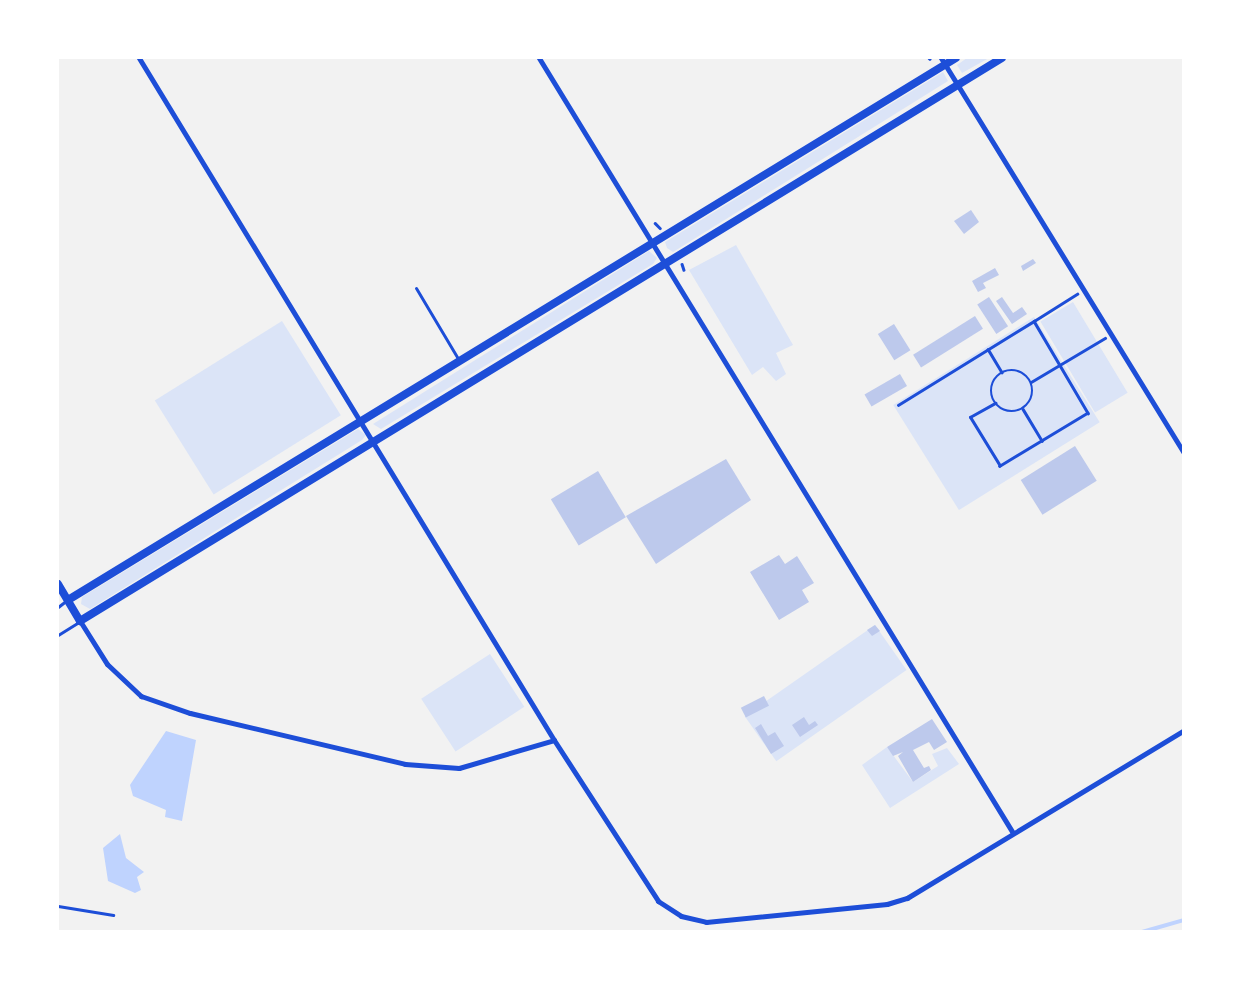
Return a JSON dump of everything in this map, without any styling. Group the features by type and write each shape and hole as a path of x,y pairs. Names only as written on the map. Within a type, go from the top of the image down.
{"street":[{"path":"139,58 554,740 658,901 681,916 706,922 887,904 907,898 1184,730"},
{"path":"539,58 1013,833"},
{"path":"68,600 653,243 943,61 956,58"},
{"path":"80,621 1002,58"},
{"path":"943,61 1184,453"},
{"path":"58,584 107,664 141,696 190,713 405,764 459,768 554,740"}],"lane":[{"path":"416,288 459,361"},
{"path":"58,606 68,600"},
{"path":"58,635 80,621"},
{"path":"58,906 113,916"}],"path":[{"path":"655,223 660,228"},
{"path":"682,262 684,270"},
{"path":"898,405 1084,290"},
{"path":"995,403 970,418 1000,466 1088,413 1034,321"},
{"path":"1031,382 1111,334"},
{"path":"988,349 1002,372"},
{"path":"1002,372 1022,372 1031,382 1033,395 1023,409"},
{"path":"1002,372 991,388 995,403 1005,410 1023,409"},
{"path":"1023,409 1042,441"}],"shaded area":[{"path":"967,58 989,58 962,73 957,65"},
{"path":"943,72 948,81 673,252 667,248 665,242"},
{"path":"736,245 793,345 776,353 786,374 776,381 763,367 752,375 689,270"},
{"path":"649,251 657,258 653,264 381,429 373,424"},
{"path":"1073,302 1128,393 1095,412 1040,322"},
{"path":"1034,317 1100,422 959,510 893,405"},
{"path":"282,321 341,415 214,495 155,400"},
{"path":"358,429 366,435 362,440 90,609 81,604 82,597"},
{"path":"875,625 907,670 776,761 745,716"},
{"path":"490,654 524,707 456,751 421,699"},
{"path":"887,747 913,782 938,766 932,754 947,748 959,764 890,808 862,765"}],"water":[{"path":"166,731 196,740 182,821 165,817 166,810 133,796 130,785"},
{"path":"120,834 126,858 144,872 137,877 141,890 135,893 108,881 103,848"}],"building":[{"path":"971,210 979,222 964,234 954,221"},
{"path":"1033,259 1036,263 1023,271 1021,266"},
{"path":"995,268 999,275 983,283 986,288 978,292 972,281"},
{"path":"989,297 1008,326 996,334 977,305"},
{"path":"1002,297 1013,313 1022,307 1027,314 1012,324 996,301"},
{"path":"975,316 983,329 921,367 913,355"},
{"path":"894,324 910,350 894,360 878,334"},
{"path":"900,374 907,386 871,407 864,395"},
{"path":"1075,446 1097,481 1042,515 1021,480"},
{"path":"726,459 751,500 656,564 626,516"},
{"path":"598,471 626,517 579,546 551,499"},
{"path":"779,555 785,564 797,556 814,583 802,590 809,602 779,620 750,572"},
{"path":"875,625 880,631 872,636 867,630"},
{"path":"764,696 769,706 746,718 741,708"},
{"path":"804,717 809,725 815,721 818,725 800,737 792,725"},
{"path":"932,719 947,742 934,750 929,742 913,750 924,768 929,766 931,770 913,782 898,756 903,752 893,756 887,747"},
{"path":"761,724 768,736 775,732 784,746 771,754 755,728"}],"waterway":[{"path":"1142,932 1184,920"}]}
